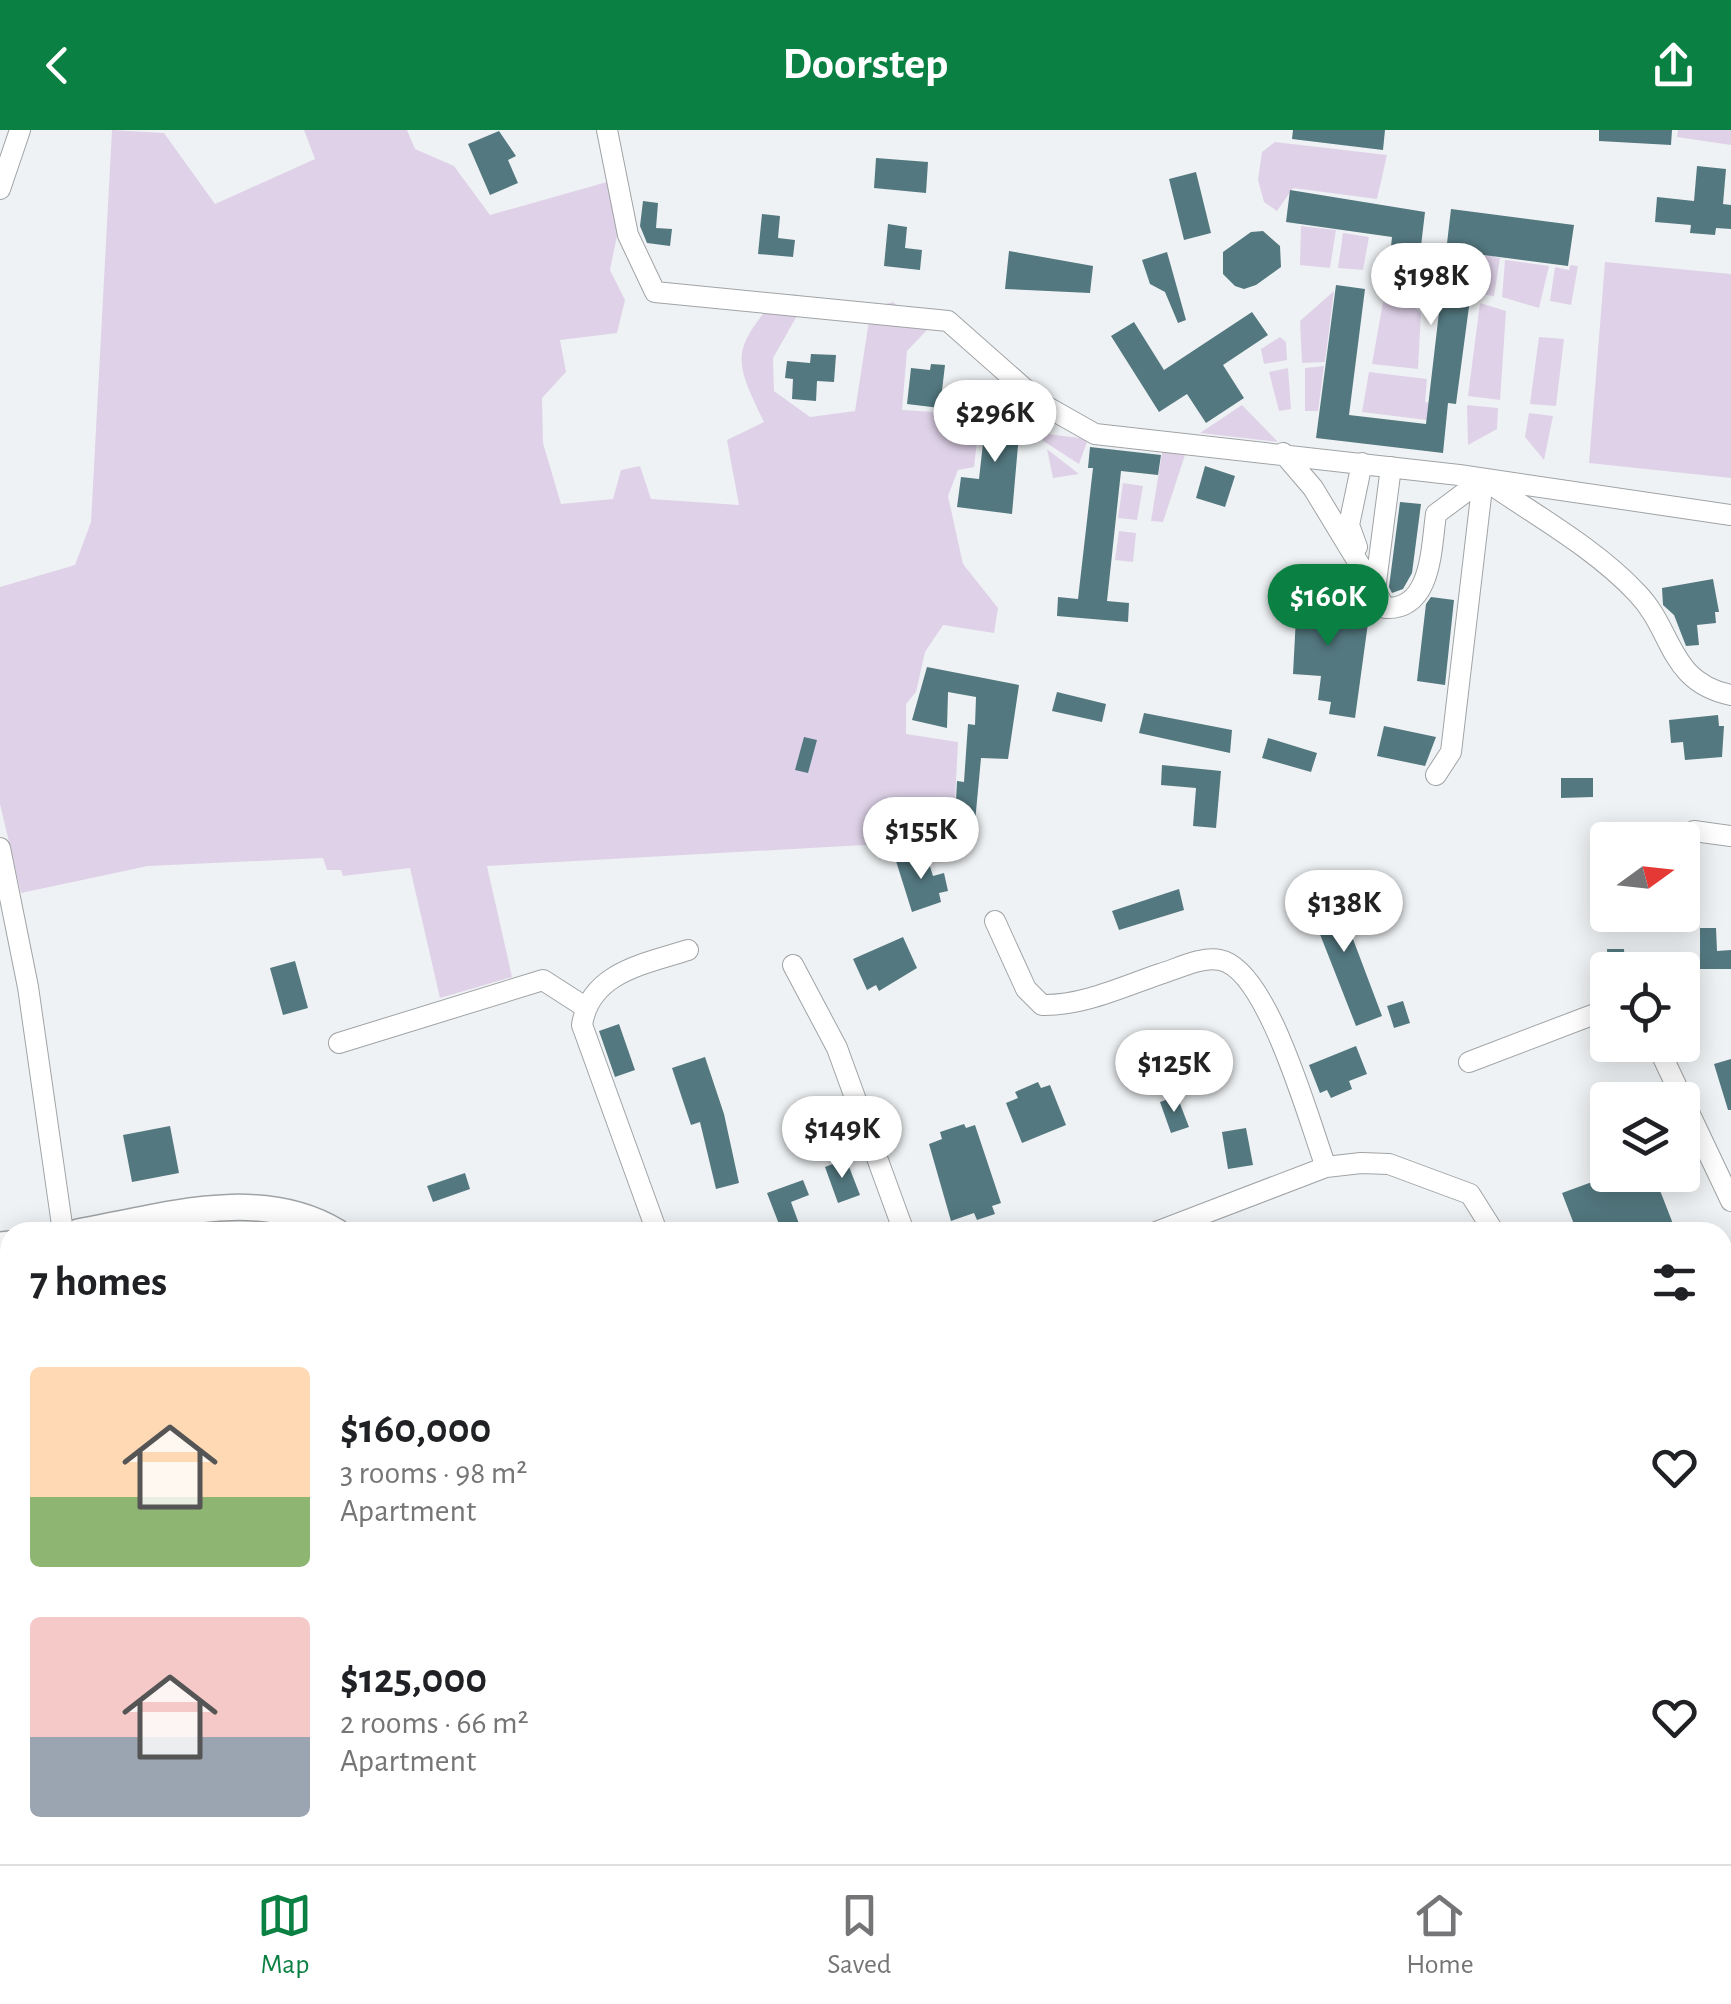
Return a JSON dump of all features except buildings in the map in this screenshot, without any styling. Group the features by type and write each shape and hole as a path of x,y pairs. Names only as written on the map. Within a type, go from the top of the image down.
{"street":[{"path":"0,189 20,130"},
{"path":"608,130 628,234 655,292 948,321 1042,404 1095,434 1483,478 1731,515"},
{"path":"1283,454 1314,488 1386,608 1403,608 1415,601 1429,568 1439,473"},
{"path":"1362,464 1348,525 1375,590"},
{"path":"1375,590 1392,467"},
{"path":"1436,514 1483,478"},
{"path":"1483,478 1639,594 1688,673 1704,689 1731,695"},
{"path":"1436,776 1451,752 1483,478"},
{"path":"1700,833 1731,836"},
{"path":"0,848 28,986 61,1222"},
{"path":"995,921 1026,989 1042,1006 1066,1006 1218,959 1242,970 1261,996 1326,1166"},
{"path":"653,1222 582,1025 584,1007 607,981 688,950"},
{"path":"792,965 837,1048 900,1222"},
{"path":"339,1043 543,980 584,1007"},
{"path":"1469,1062 1590,1016"},
{"path":"1665,1062 1731,1201"},
{"path":"1182,1222 1326,1166 1390,1164 1470,1194 1488,1222"},
{"path":"178,1222 236,1207 289,1210 315,1222"}],"shaded area":[{"path":"112,130 164,133 215,204 315,159 304,130 407,130 415,149 454,166 490,215 607,182 619,226 610,270 625,300 617,333 560,340 566,372 542,398 543,443 561,504 613,499 621,470 640,466 651,499 739,505 727,440 764,422 746,383 742,356 752,330 778,296 796,294 798,314 773,358 774,391 810,417 855,411 871,308 893,302 928,329 907,351 902,410 950,413 961,397 974,397 981,406 974,467 958,470 948,496 963,564 998,608 994,633 943,625 925,652 916,692 906,704 906,734 958,742 953,840 487,866 512,977 440,998 410,868 343,876 341,870 327,870 323,858 148,866 21,893 0,804 0,587 75,565 91,522"},
{"path":"1678,130 1731,130 1731,145 1677,137"},
{"path":"1275,142 1387,155 1377,199 1293,188 1277,211 1264,202 1258,180 1262,152"},
{"path":"1301,226 1336,230 1330,268 1300,265"},
{"path":"1343,233 1369,237 1363,270 1338,268"},
{"path":"1496,236 1494,257 1500,258 1494,296 1480,294 1487,240"},
{"path":"1505,260 1549,266 1539,308 1502,297"},
{"path":"1605,262 1731,274 1731,478 1589,463"},
{"path":"1570,265 1578,266 1571,305 1550,301 1555,267 1569,270"},
{"path":"1334,291 1325,362 1302,363 1300,321"},
{"path":"1383,302 1415,308 1421,313 1418,369 1372,364"},
{"path":"1480,303 1506,311 1500,400 1468,396"},
{"path":"1280,337 1286,342 1287,360 1264,364 1261,349"},
{"path":"1539,337 1564,339 1556,406 1530,404"},
{"path":"1324,366 1318,411 1305,411 1305,368"},
{"path":"1288,368 1291,409 1279,411 1269,372"},
{"path":"1369,372 1427,379 1425,402 1436,404 1435,421 1362,412"},
{"path":"1242,405 1278,442 1200,433"},
{"path":"1467,405 1498,408 1497,429 1468,445"},
{"path":"1529,413 1553,416 1544,460 1525,437"},
{"path":"1039,433 1088,439 1079,464 1037,437"},
{"path":"1163,447 1181,449 1185,455 1163,522 1151,521"},
{"path":"1047,449 1079,474 1053,478"},
{"path":"1123,483 1143,486 1137,520 1118,518"},
{"path":"1119,531 1136,533 1133,562 1115,560"}]}
